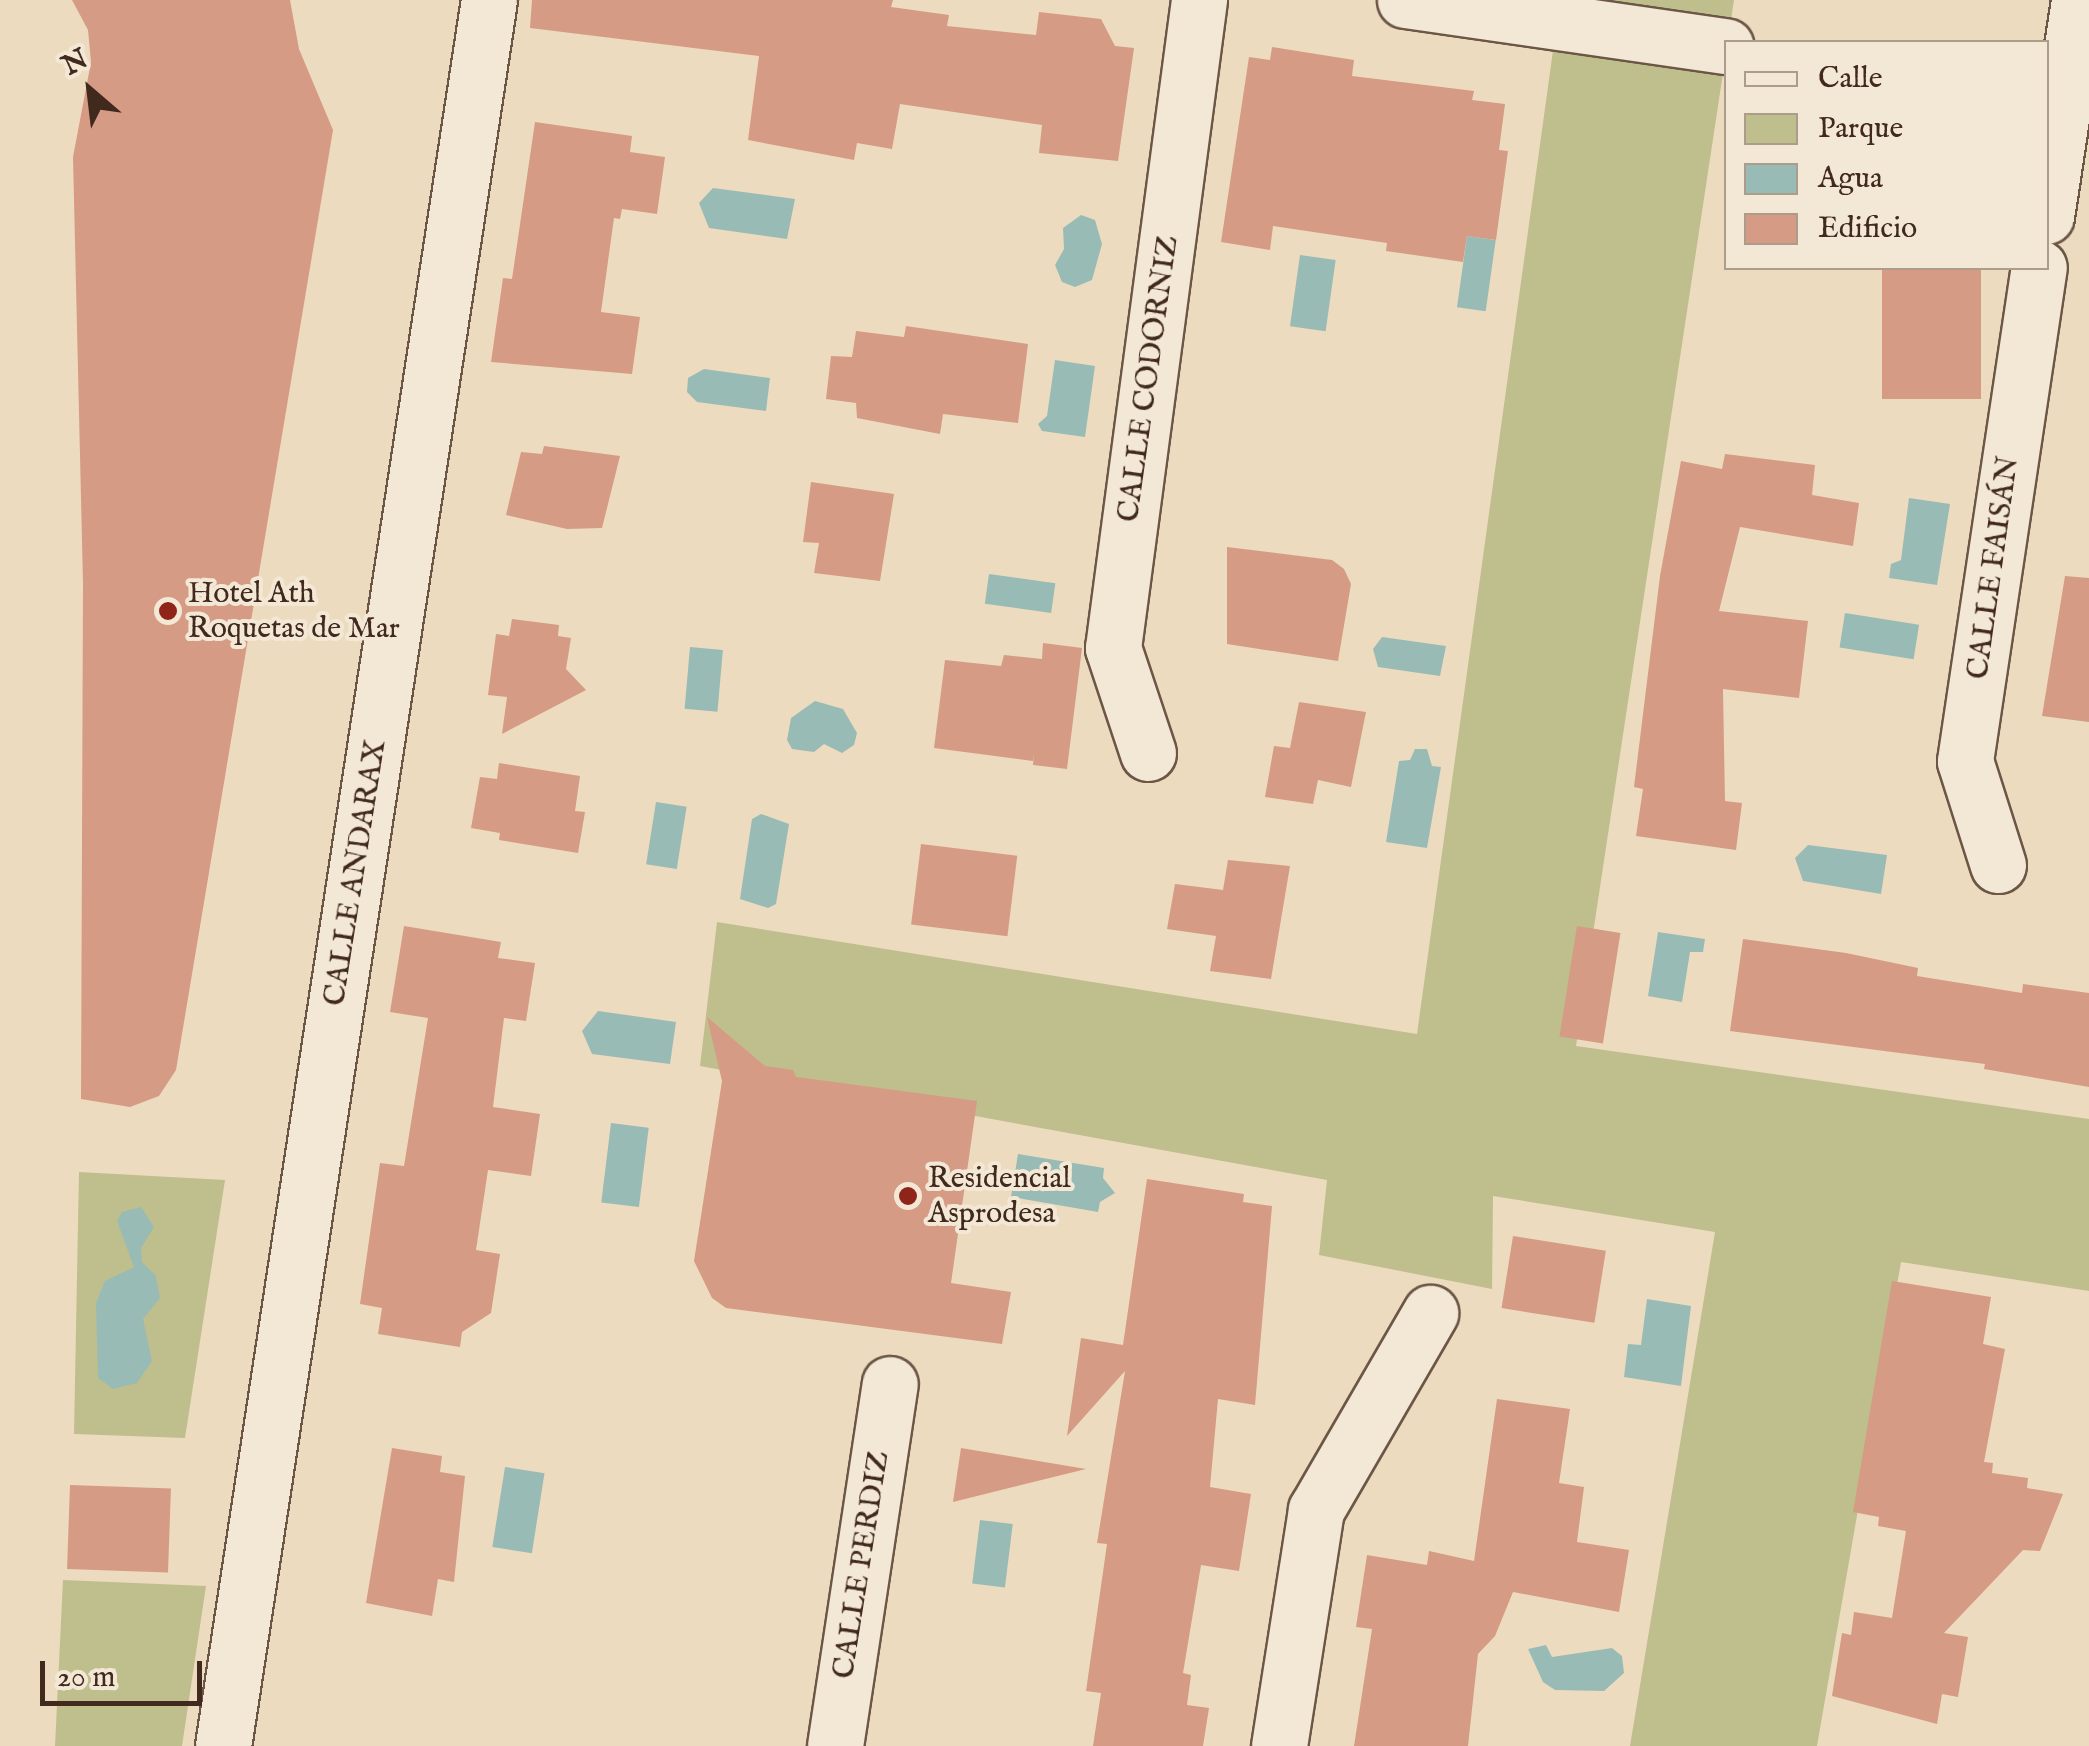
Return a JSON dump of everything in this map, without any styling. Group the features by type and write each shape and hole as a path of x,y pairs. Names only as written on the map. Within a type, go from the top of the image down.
{"street":[{"name":"CALLE ANDARAX","path":"223,1746 489,0"},
{"name":"CALLE CODORNIZ","path":"1148,753 1113,648 1199,0"},
{"path":"1405,0 1724,46"},
{"path":"2049,199 2079,0"},
{"name":"CALLE FAISÁN","path":"1998,865 1965,761 2039,270"},
{"path":"1278,1746 1316,1510 1430,1313"},
{"name":"CALLE PERDIZ","path":"834,1746 890,1384"}],"green space":[{"path":"1560,0 1734,0 1728,40 1724,40 1724,66 1576,1046 2089,1119 2089,1291 1901,1262 1817,1746 1630,1746 1715,1232 1493,1196 1492,1289 1319,1255 1327,1180 700,1066 717,922 1417,1034"},
{"path":"79,1172 225,1180 185,1438 74,1434"},
{"path":"63,1580 206,1586 182,1746 55,1746"}],"water":[{"path":"713,188 795,199 787,239 709,228 699,203"},
{"path":"1081,215 1095,220 1102,244 1092,280 1075,287 1062,282 1055,265 1064,249 1063,228"},
{"path":"1467,236 1496,240 1486,311 1457,307"},
{"path":"1300,255 1336,260 1326,331 1290,326"},
{"path":"1055,360 1095,366 1085,437 1042,431 1038,424 1047,416"},
{"path":"704,369 770,378 766,411 697,402 687,392 688,378"},
{"path":"1909,498 1950,504 1937,585 1889,578 1891,564 1901,560"},
{"path":"989,574 1055,583 1051,613 985,604"},
{"path":"1845,613 1919,625 1914,659 1840,648"},
{"path":"1382,637 1446,646 1440,676 1378,667 1373,649"},
{"path":"690,647 723,650 717,712 685,709"},
{"path":"815,701 843,709 857,733 854,745 842,753 824,744 814,752 792,749 787,740 791,718"},
{"path":"1415,749 1427,749 1432,766 1441,767 1427,848 1386,842 1399,761 1410,760"},
{"path":"656,802 687,807 677,869 646,864"},
{"path":"761,814 789,824 776,904 768,908 740,899 752,819"},
{"path":"1808,845 1887,855 1881,894 1803,881 1795,858"},
{"path":"1658,932 1705,939 1703,952 1690,952 1682,1002 1648,996"},
{"path":"598,1011 676,1022 670,1064 592,1054 582,1031"},
{"path":"611,1123 649,1128 639,1207 601,1202"},
{"path":"1018,1154 1104,1168 1103,1178 1115,1193 1100,1202 1098,1212 1011,1197"},
{"path":"141,1207 154,1227 141,1248 142,1262 156,1276 160,1298 143,1319 152,1361 137,1383 113,1389 98,1378 96,1303 105,1281 134,1267 117,1221 122,1212"},
{"path":"1647,1299 1691,1306 1681,1386 1624,1377 1628,1344 1641,1345"},
{"path":"505,1467 545,1473 532,1553 492,1547"},
{"path":"980,1520 1013,1524 1005,1588 972,1584"},
{"path":"1546,1645 1552,1657 1612,1648 1622,1656 1624,1673 1604,1691 1555,1690 1543,1682 1528,1649"}],"building":[{"name":"Hotel Ath Roquetas de Mar","path":"72,0 290,0 299,49 333,130 176,1070 159,1096 130,1107 81,1099 83,583 73,157 91,62 88,30"},
{"path":"532,0 893,0 891,7 949,15 947,26 1036,35 1039,12 1101,19 1115,46 1134,48 1118,161 1039,153 1042,125 900,104 892,149 857,143 854,160 748,140 759,56 530,28"},
{"path":"1272,47 1354,60 1352,76 1474,91 1472,100 1505,104 1499,150 1508,151 1496,240 1467,236 1463,262 1386,251 1387,243 1273,226 1270,250 1221,242 1249,57 1270,60"},
{"path":"535,122 632,136 630,152 665,157 657,214 622,209 620,219 614,218 601,312 640,317 632,374 491,362 503,278 512,279"},
{"path":"1882,270 1981,270 1981,399 1882,399"},
{"path":"906,326 1028,344 1018,423 943,414 940,434 857,418 856,403 826,399 831,356 852,357 856,331 904,337"},
{"path":"544,446 620,456 602,528 567,529 506,515 521,452 542,454"},
{"path":"1725,454 1815,465 1812,495 1859,503 1853,546 1740,527 1719,611 1808,621 1799,698 1723,689 1725,801 1742,803 1736,850 1636,836 1643,789 1634,787 1660,576 1681,461 1722,469"},
{"path":"811,482 894,494 880,581 814,573 819,543 803,542"},
{"path":"1227,547 1332,560 1344,569 1351,584 1338,661 1227,644"},
{"path":"2065,576 2089,578 2089,722 2042,716"},
{"path":"512,619 559,625 558,636 571,638 566,669 586,690 502,734 507,697 488,695 496,634 509,636"},
{"path":"1043,643 1082,648 1067,769 1033,765 1034,755 1033,761 934,748 945,660 1001,666 1004,655 1042,659"},
{"path":"1299,702 1366,712 1351,787 1318,780 1313,804 1265,797 1274,746 1290,748"},
{"path":"499,763 580,776 575,811 585,812 578,853 499,840 500,833 471,828 480,777 497,779"},
{"path":"921,844 1017,856 1007,936 911,924"},
{"path":"1228,860 1290,866 1271,979 1210,971 1216,936 1167,929 1175,884 1223,890"},
{"path":"404,926 501,942 498,958 535,963 526,1021 504,1018 493,1107 540,1114 531,1176 488,1170 476,1250 500,1254 491,1313 462,1332 460,1347 378,1334 382,1308 360,1304 380,1163 404,1166 428,1018 390,1012"},
{"path":"1577,926 1620,933 1603,1044 1559,1037"},
{"path":"1743,939 1846,953 1918,968 1917,976 2022,993 2023,984 2089,993 2089,1087 1984,1069 1985,1064 1730,1031"},
{"name":"Residencial Asprodesa","path":"707,1017 765,1066 793,1070 796,1077 977,1101 951,1283 1011,1292 1002,1344 726,1308 712,1298 694,1261 722,1081"},
{"path":"1147,1179 1244,1194 1243,1202 1272,1206 1255,1405 1218,1399 1210,1487 1251,1494 1239,1571 1201,1565 1183,1673 1191,1675 1187,1705 1209,1708 1203,1746 1093,1746 1101,1693 1086,1691 1107,1544 1097,1543 1125,1371 1067,1436 1081,1338 1123,1345"},
{"path":"1513,1236 1606,1251 1594,1323 1502,1308"},
{"path":"1892,1281 1991,1297 1983,1344 2005,1349 1984,1462 1993,1463 1992,1473 2028,1478 2027,1488 2063,1494 2040,1551 2023,1550 1944,1633 1968,1637 1958,1697 1942,1694 1937,1724 1832,1696 1842,1633 1851,1635 1854,1612 1892,1618 1906,1531 1878,1526 1879,1517 1853,1512"},
{"path":"1497,1399 1570,1409 1559,1483 1584,1487 1577,1542 1629,1550 1619,1612 1513,1592 1495,1636 1478,1654 1468,1746 1354,1746 1372,1629 1356,1627 1367,1555 1427,1565 1429,1551 1474,1561"},
{"path":"392,1448 442,1456 440,1472 465,1476 454,1582 438,1579 432,1616 366,1603"},
{"path":"961,1448 1086,1469 953,1502"},
{"path":"70,1485 171,1489 168,1572 67,1569"}],"place":[{"name":"Hotel Ath Roquetas de Mar","path":"168,611"},
{"name":"Residencial Asprodesa","path":"908,1196"}]}
